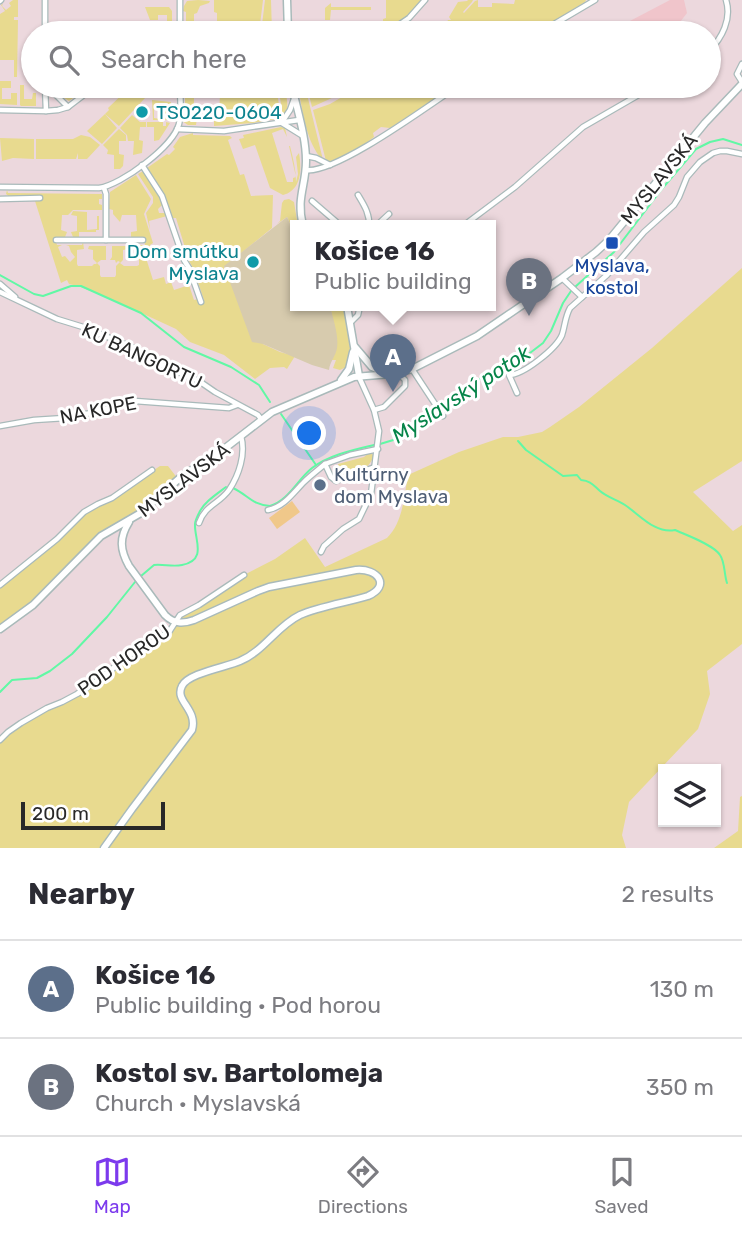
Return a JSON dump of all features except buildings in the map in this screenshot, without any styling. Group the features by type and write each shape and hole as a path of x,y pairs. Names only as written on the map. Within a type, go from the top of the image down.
{"street":[{"path":"44,0 45,21"},
{"path":"180,0 180,21"},
{"path":"287,0 288,21"},
{"path":"405,21 425,0"},
{"path":"559,21 594,0"},
{"path":"721,36 728,14 726,0"},
{"path":"742,64 737,74 742,83"},
{"name":"MYSLAVSKÁ","path":"0,629 33,605 101,536 133,518 181,477 225,449 261,419 348,379 412,369 493,326 562,278 609,240 705,123 742,83"},
{"path":"45,98 46,110"},
{"path":"59,98 68,107"},
{"path":"0,110 58,110 68,107 80,98"},
{"path":"40,198 2,199 3,187 104,188 118,181 163,149 177,129 180,98"},
{"path":"281,123 294,98"},
{"path":"295,98 306,156 300,197 302,220"},
{"path":"306,170 322,168 352,155 440,98"},
{"path":"471,220 515,187 583,127 633,98"},
{"path":"177,129 224,131 299,120"},
{"path":"281,123 303,136"},
{"path":"517,393 509,375 518,374 555,345 561,337 569,310 607,275 644,232 674,205 687,177 700,162 720,151 742,154"},
{"path":"306,156 331,165"},
{"path":"142,165 165,201 201,302"},
{"path":"104,188 106,240"},
{"path":"358,195 369,220"},
{"path":"312,201 334,220"},
{"path":"382,220 389,214"},
{"path":"56,240 143,240"},
{"path":"562,278 582,298"},
{"name":"KU BANGORTU","path":"0,284 18,300"},
{"name":"KU BANGORTU","path":"0,292 57,319 132,347 155,362 199,381 261,419"},
{"path":"321,552 333,537 359,519 372,494 379,440 379,427 374,411 359,376 349,311"},
{"path":"351,322 359,311"},
{"path":"354,347 372,367 395,373 405,380 405,386 384,407 374,411"},
{"path":"336,385 349,369 354,347"},
{"path":"412,369 443,416"},
{"name":"NA KOPE","path":"0,426 91,414 135,401 229,408 237,405"},
{"path":"199,523 208,508 229,490 236,476 243,454 241,436"},
{"path":"268,510 275,509 289,499 325,464 378,448"},
{"path":"325,464 330,477 336,481 375,467"},
{"path":"0,585 57,539 84,512 112,498 152,470"},
{"path":"104,848 192,730 194,719 181,695 184,682 248,657 298,616 372,594 379,586 379,579 373,571 361,569 258,591 188,622 176,622 165,615 129,566 122,552 124,530 133,518"},
{"path":"101,536 112,534 121,542"},
{"name":"POD HOROU","path":"0,740 21,723 77,694 103,677 127,656 169,632 180,615 244,575"}],"shaded area":[{"path":"13,0 18,0 18,17 14,17 14,20 18,20 17,77 14,77 14,60 0,60 0,14 5,11 1,5 3,4 6,10"},
{"path":"214,0 263,0 260,21 217,21 217,13 214,12"},
{"path":"265,0 271,0 272,21 262,21"},
{"path":"386,0 422,0 401,21 383,21 386,18"},
{"path":"473,0 464,13 478,0 478,7 492,7 492,3 514,4 515,0 586,0 554,21 447,21 451,20 449,17 458,2"},
{"path":"670,0 684,0 687,13 681,21 630,21"},
{"path":"187,1 210,1 200,6 194,14 194,21 186,21 186,12 183,11"},
{"path":"331,3 331,7 371,7 371,10 331,10 330,20 325,20 325,8"},
{"path":"145,7 169,7 172,11 172,21 167,21 167,15 158,15 158,20 150,20"},
{"path":"0,81 11,81 11,88 2,88 2,99 11,99 11,93 17,93 17,105 0,104"},
{"path":"21,85 21,98 36,98 36,106 20,105"},
{"path":"118,98 145,98 119,126 105,114"},
{"path":"185,98 194,98 196,125 188,125 182,121 185,119"},
{"path":"220,98 278,98 279,105 275,119 214,126"},
{"path":"280,98 286,98 287,110 277,120"},
{"path":"300,98 308,98 323,160 312,145"},
{"path":"310,98 332,98 312,107"},
{"path":"341,98 436,98 390,128 381,127 373,133 374,137 351,153 338,160 326,161 313,110"},
{"path":"152,100 171,102 170,120 163,120 165,110 154,109 154,118 161,120 153,120"},
{"path":"105,114 117,128 102,144 87,131"},
{"path":"132,115 140,122 146,122 146,127 140,127 142,153 133,155 134,141 128,141 127,135 120,128"},
{"path":"147,122 163,122 163,126 166,126 166,122 170,123 159,140 154,141 154,127 147,127"},
{"path":"285,128 287,137 283,129 272,133 287,182 293,182 296,177 296,182 298,174 296,157 299,153 300,166 297,184 283,195 270,188 255,145 243,149 239,139 244,138 243,135"},
{"path":"119,129 126,135 126,141 119,141 119,154 124,155 123,166 114,169 114,155 107,154 108,150 103,145"},
{"path":"193,133 230,136 232,138 228,140 240,175 244,174 251,196 273,195 272,228 224,267 263,344 295,356 287,369 270,368 255,379 224,355 190,342 176,329 111,299 69,284 67,280 61,283 35,201 42,200 42,197 10,197 6,194 7,190 8,193 102,194 99,204 102,205 102,210 73,210 68,215 62,215 61,230 67,232 65,237 55,238 57,245 62,245 58,247 62,257 65,256 70,262 75,257 66,245 82,245 83,242 84,249 77,250 78,266 92,266 97,263 101,277 115,277 116,266 120,262 110,260 112,246 127,246 129,249 123,250 123,260 120,263 124,266 139,265 139,250 133,249 133,243 145,245 143,238 131,237 131,232 137,231 136,215 122,215 120,222 113,210 109,209 110,192 136,175 151,199 144,214 153,243 146,258 153,280 164,277 166,284 171,282 174,290 189,285 194,300 198,299 199,303 204,300 176,218 172,218 164,194 147,168 169,155 180,137"},
{"path":"81,135 90,137 100,145 87,159 78,159 78,153 76,159 36,159 36,139 73,139"},
{"path":"0,138 34,139 34,159 13,158 2,161"},
{"path":"143,171 163,204 158,209 159,213 165,213 167,216 149,221 150,230 146,213 153,203 153,197 138,174"},
{"path":"284,200 294,202 297,220 290,220 290,224 287,217 277,224 280,221"},
{"path":"73,211 87,212 87,230 97,229 99,216 99,230 79,232 79,237 73,237 71,232 77,231 77,216 71,215"},
{"path":"287,217 290,224 290,311 331,311 337,343 329,370 252,342 224,266"},
{"path":"89,246 106,246 106,260 97,263 93,259 93,250 88,249"},
{"path":"742,268 742,461 693,492 733,531 742,525 742,644 707,671 710,694 698,729 665,764 658,764 658,771 629,802 622,835 626,848 0,848 0,740 14,728 77,694 127,656 168,632 180,615 275,559 305,538 325,567 387,538 400,517 408,475 459,452 503,437 542,432 579,407 652,348"},
{"path":"331,311 344,311 350,350 348,365 344,371 344,368 333,368 336,360 331,360 335,349"},
{"path":"369,453 374,455 372,461 364,468 338,478 333,476 332,473 338,472 338,464"},
{"path":"160,466 168,466 178,479 159,497 109,531 42,597 0,629 0,585 47,547 84,512 112,498"},
{"path":"292,501 300,512 277,529 269,518"},
{"path":"742,796 742,848 714,848 738,831"}],"waterway":[{"name":"Myslavský potok","path":"575,287 614,252 696,149 723,139 742,145"},
{"path":"0,275 34,294 43,296 71,286 81,286 141,313 184,347 231,367 259,385 270,402"},
{"name":"Myslavský potok","path":"380,444 414,431 468,387 526,356 543,343 571,291"},
{"path":"281,414 316,465"},
{"path":"518,441 526,450 563,476 577,475 648,523 661,529 675,530 717,551 722,558 727,583"},
{"name":"Myslavský potok","path":"233,488 254,502 270,506 288,495 319,463 374,445"},
{"name":"Myslavský potok","path":"141,576 154,565 182,565 195,559 198,548 195,524 198,515 207,502 226,487"},
{"name":"Myslavský potok","path":"0,692 12,680 37,678 72,654 135,582"}],"place":[{"name":"TS0220-0604","path":"142,112"},
{"name":"Myslava, kostol","path":"612,243"},
{"name":"Dom smútku Myslava","path":"253,262"},
{"name":"Kostol sv. Bartolomeja","path":"529,316"},
{"name":"Košice 16","path":"393,392"},
{"name":"Kultúrny dom Myslava","path":"320,485"}]}
